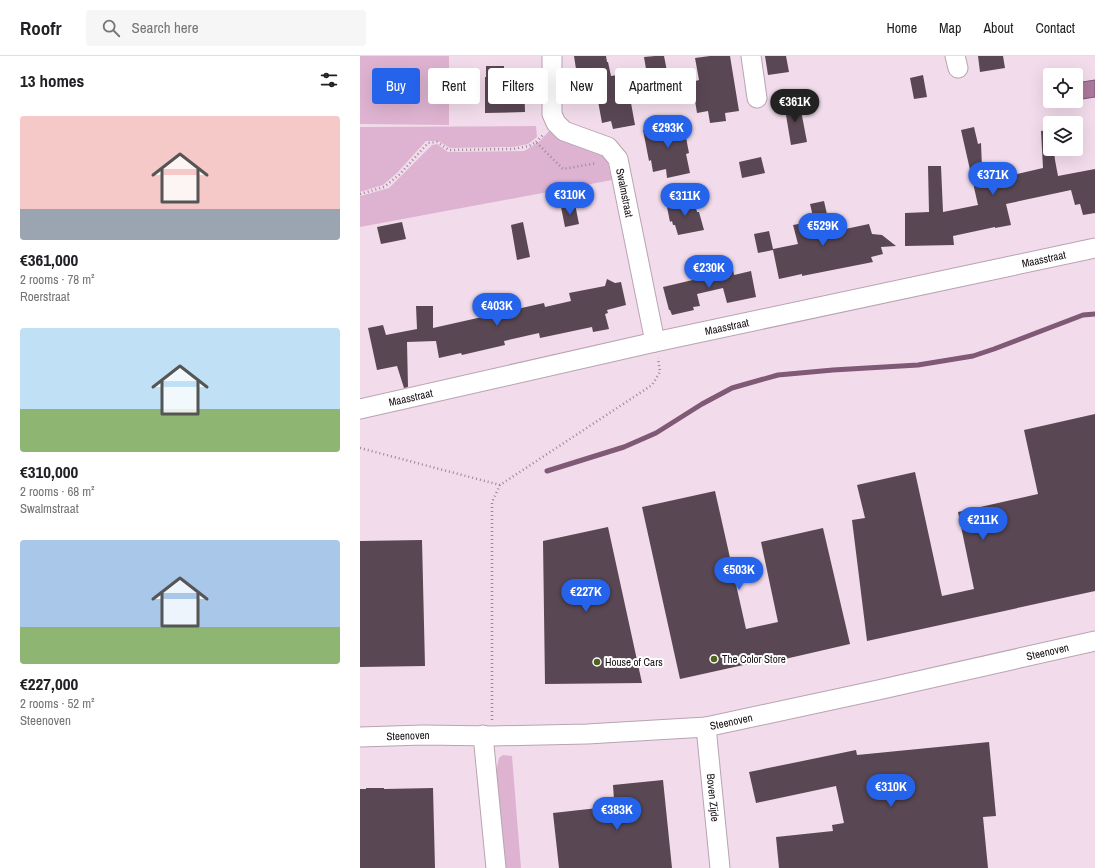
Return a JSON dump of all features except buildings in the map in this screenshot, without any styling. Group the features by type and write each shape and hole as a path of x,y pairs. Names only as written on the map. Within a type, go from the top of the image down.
{"street":[{"name":"Swalmstraat","path":"552,56 552,114 556,123 564,131 608,147 618,159 655,342"},
{"path":"751,56 757,98"},
{"name":"Maasstraat","path":"360,409 655,342 1095,248"},
{"name":"Steenoven","path":"360,736 588,734 706,727 1095,641"},
{"name":"Boven Zijde","path":"706,727 720,868"},
{"path":"488,736 496,868"}],"path":[{"path":"360,194 384,187 399,174 428,143 437,142 449,150 513,149 529,146 536,142 563,169 618,159"},
{"path":"488,736 492,502 500,485 652,385 660,372 655,342"},
{"path":"360,448 500,485"}],"shaded area":[{"path":"360,56 449,56 449,68 428,68 428,104 449,104 449,125 360,124"},
{"path":"1095,80 1095,97 1083,99 1083,82"},
{"path":"536,126 537,137 528,144 513,147 450,148 438,141 426,141 397,173 383,185 360,192 360,127"},
{"path":"550,130 603,154 607,159 612,180 360,227 360,196 389,188 432,145 437,144 448,152 524,151 539,142"},
{"path":"503,755 512,756 521,868 505,868 496,772 499,758"}],"waterway":[{"path":"547,471 624,447 656,433 702,404 732,388 778,375 918,365 973,356 1083,315 1095,314"}],"place":[{"name":"The Color Store","path":"714,659"},
{"name":"House of Cars","path":"597,662"}]}
